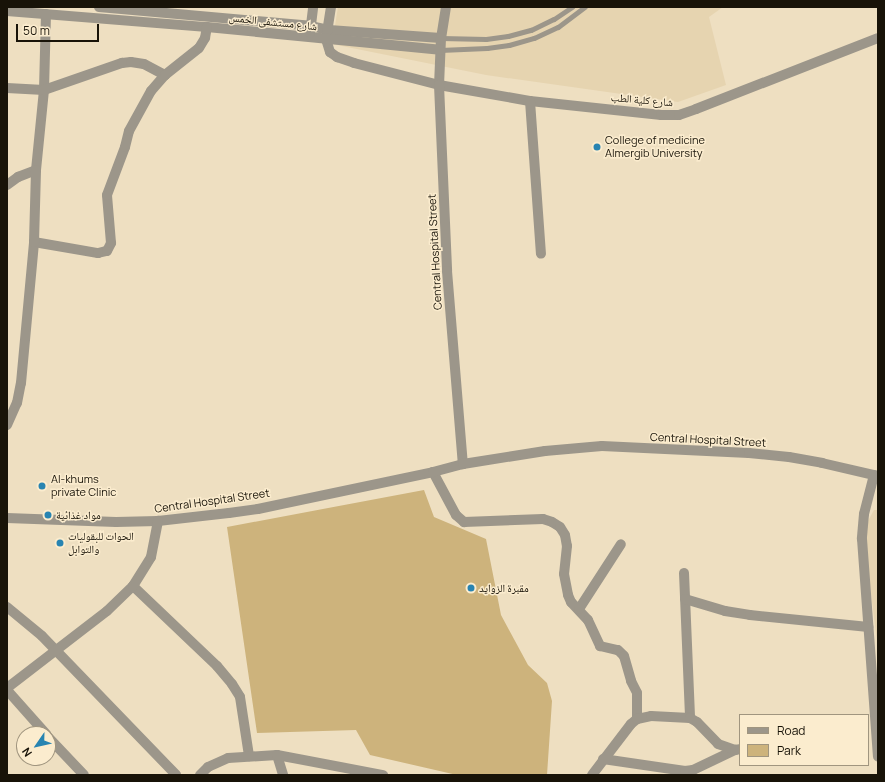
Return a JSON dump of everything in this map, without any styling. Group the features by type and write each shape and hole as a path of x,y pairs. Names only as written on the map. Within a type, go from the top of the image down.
{"street":[{"name":"شارع مستشفى الخمس","path":"99,7 194,11 310,26 328,35 440,50"},
{"path":"309,38 313,7"},
{"path":"328,35 331,7"},
{"name":"Central Hospital Street","path":"446,7 441,38 439,85 447,271 463,464"},
{"name":"شارع مستشفى الخمس","path":"7,11 207,27 309,38 328,35 441,38"},
{"path":"7,425 17,403 21,383 34,242 36,170 44,90 46,14"},
{"path":"34,242 98,253 107,251 111,243 107,202 109,188 125,147 129,131 151,91 165,75 199,48 205,38 207,27"},
{"name":"شارع كلية الطب","path":"328,35 330,52 337,57 354,63 439,85 530,101 661,115 679,115 878,38"},
{"path":"7,88 44,90 122,63 130,62 144,64 165,75"},
{"path":"530,101 541,254"},
{"path":"7,185 18,177 36,170"},
{"name":"Central Hospital Street","path":"7,518 89,522 158,521 258,509 433,472 463,464 546,450 602,446 750,453 789,457 876,476"},
{"path":"433,472 456,515 464,522 543,520 552,522 560,527 565,534 567,546 565,582 572,602 588,620 600,646 618,650 624,656 631,681 637,693 637,719"},
{"path":"876,476 864,514 862,539 878,754"},
{"path":"39,726 7,689 120,599 133,586 151,557 158,521"},
{"path":"579,609 621,544"},
{"path":"684,573 690,718"},
{"path":"133,586 217,666 235,688 240,697 249,756"},
{"path":"685,599 726,611 750,615 868,627"},
{"path":"7,607 56,651 176,775"},
{"path":"592,775 631,724 637,719 651,716 690,718 698,722 718,744 738,750"},
{"path":"56,745 84,775"},
{"path":"869,749 878,754"},
{"path":"603,759 685,771 693,770 738,750"},
{"path":"277,755 282,775"},
{"path":"200,775 216,762 228,758 277,755 354,772 383,775"}],"lane":[{"path":"441,38 486,39 508,36 531,30 554,19 572,7"},
{"path":"440,50 487,48 534,38 558,27 585,7"}],"shaded area":[{"path":"338,7 723,7 709,17 726,85 678,102 486,75 332,44"},
{"path":"874,510 878,510 878,649 863,530"}],"green space":[{"path":"424,490 434,517 486,539 501,615 528,665 547,683 552,701 547,775 457,775 370,755 356,730 257,733 227,527"}],"place":[{"name":"College of medicine Almergib University","path":"597,147"},
{"name":"Al-khums private Clinic","path":"42,486"},
{"name":"مواد غذائية","path":"48,515"},
{"name":"الحوات للبقوليات والتوابل","path":"60,543"},
{"name":"مقبرة الزوايد","path":"471,588"}]}
